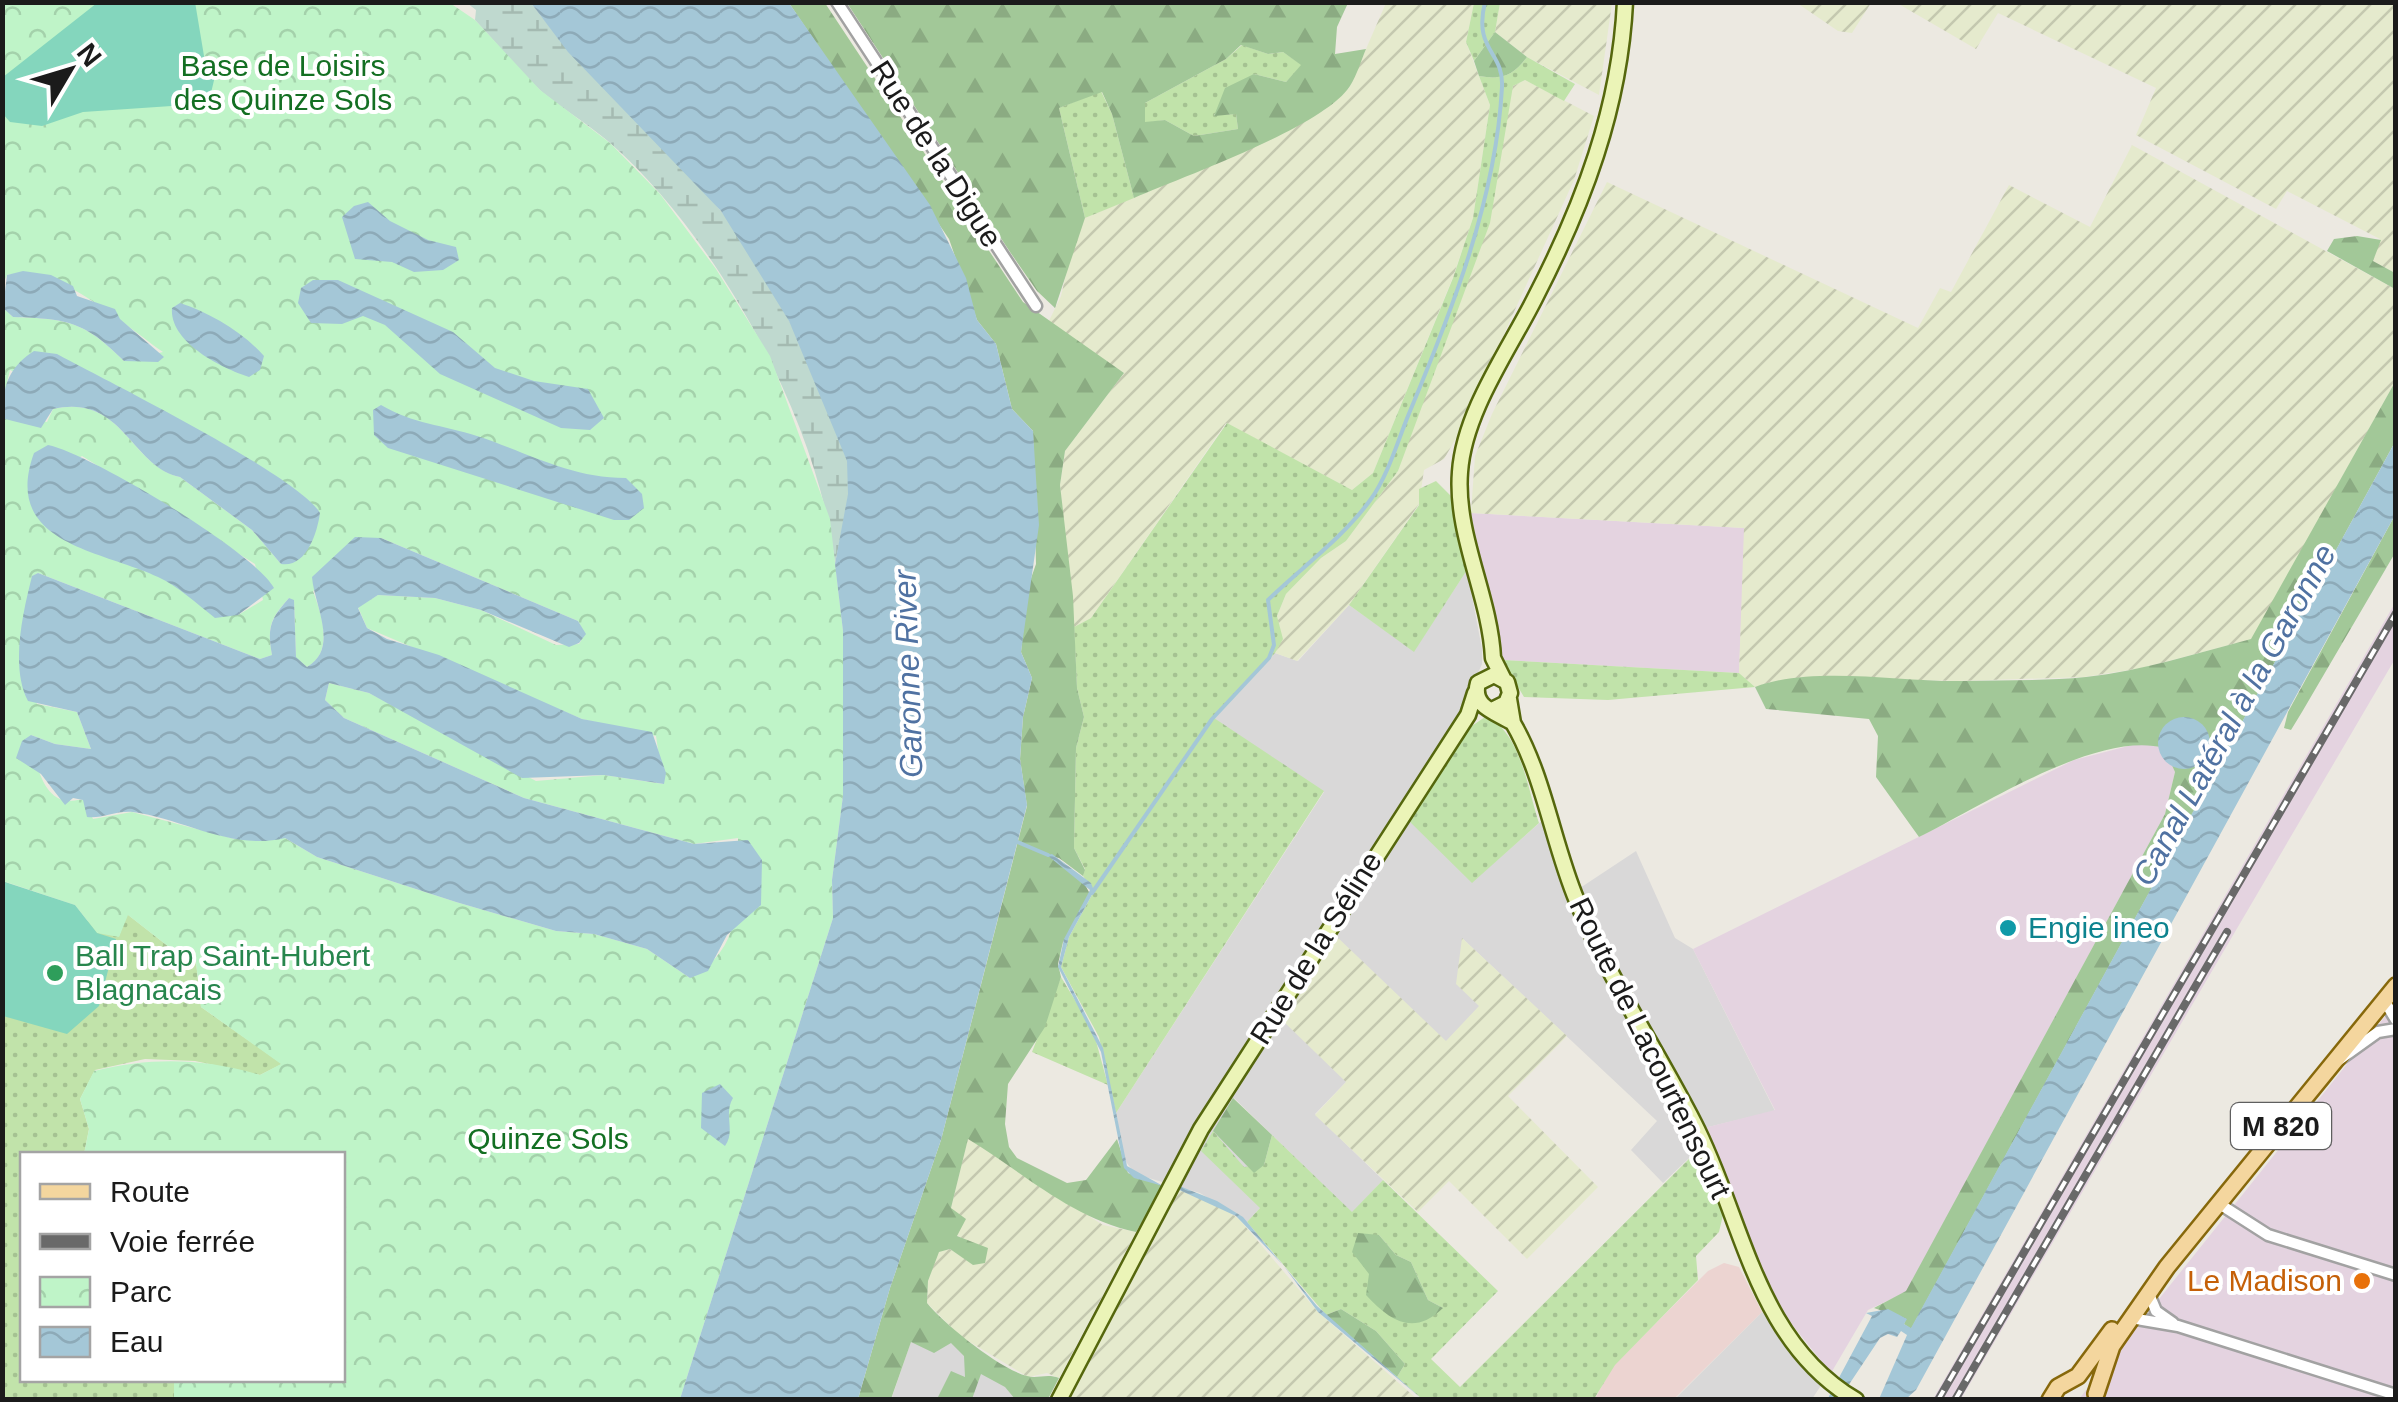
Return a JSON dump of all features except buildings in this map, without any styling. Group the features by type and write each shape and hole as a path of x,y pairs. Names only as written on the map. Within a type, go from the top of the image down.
{"main road":[{"name":"Route de Lacourtensourt","path":"1626,2 1612,105 1577,210 1476,416 1460,470 1462,513 1493,658 1510,688 1513,722 1577,901 1695,1125 1756,1283 1780,1321 1844,1392"},
{"path":"1493,658 1478,686 1478,702 1513,722"},
{"path":"1478,686 1490,675 1503,678"},
{"name":"Rue de la Séline","path":"1059,1400 1170,1185 1310,956 1468,715 1478,686"},
{"path":"1468,715 1509,699"},
{"name":"M 820","path":"2050,1400 2058,1387 2070,1382 2167,1267 2396,986"},
{"name":"M 820","path":"2070,1382 2085,1384 2098,1397 2112,1346 2167,1267"}],"street":[{"name":"Rue de la Digue","path":"837,2 1036,306"},
{"path":"2384,1000 2396,1020"},
{"path":"2334,1062 2378,1032 2396,1029"},
{"path":"2218,1203 2268,1235 2396,1275"},
{"path":"2149,1294 2156,1311 2178,1326"},
{"path":"2131,1318 2178,1326 2396,1395"}],"shaded area":[{"path":"1471,513 1745,528 1739,673 1502,660"},
{"path":"1467,570 1482,649 1482,664 1466,700 1474,720 1463,732 1472,882 1553,811 1580,888 1636,851 1675,938 1693,949 1775,1111 1704,1128 1708,1140 1663,1183 1631,1150 1657,1121 1463,939 1480,1006 1446,1042 1346,1082 1315,1114 1383,1180 1352,1213 1234,1098 1260,1208 1247,1222 1200,1193 1135,1174 1124,1159 1116,1113 1324,792 1213,718 1275,653 1298,661 1349,605 1414,651"},
{"path":"2395,603 2395,659 1961,1399 1933,1399"},
{"path":"2140,743 2164,748 2175,772 2165,814 1906,1292 1868,1310 1831,1373 1777,1306 1761,1277 1704,1128 1775,1110 1693,949 2074,760"},
{"path":"2395,1004 2395,1399 2079,1399"},
{"path":"1724,1263 1739,1267 1762,1312 1674,1399 1594,1400 1614,1365 1708,1271"},
{"path":"921,1312 1048,1400 891,1400"},
{"path":"1762,1312 1822,1384 1812,1399 1674,1400"}],"green space":[{"path":"195,2 204,56 215,76 211,93 201,104 83,112 42,126 10,122 3,114 3,77 97,3"},
{"name":"Quinze Sols","path":"3,3 450,3 475,20 540,90 610,143 660,194 716,269 770,356 830,519 843,631 843,796 832,880 833,918 680,1399 174,1399 174,1382 345,1382 345,1152 84,1152 89,1129 80,1099 94,1071 177,1061 260,1075 281,1064 201,1007 196,962 178,954 128,915 119,937 97,933 75,905 3,881 2,406 3,411 47,422 53,409 77,407 95,411 163,470 180,477 252,530 281,564 320,513 10,370 3,399 3,308 13,317 62,321 86,330 124,361 163,352 68,287 47,278 7,275 3,284","holes":["82,456 255,564 263,600 238,615 38,518 28,490","381,538 578,621 585,634 579,644 556,645 481,610 435,598 378,595 358,607 367,628 582,719 656,736 663,784 604,775 536,781 369,693 329,683 325,700 344,718 524,798 694,844 738,838 735,918 721,952 690,978 647,949 594,934 556,931 456,902 317,857 285,838 235,839 132,812 93,819 84,800 59,799 51,793 37,764 31,735 55,744 91,749 77,712 37,704 24,640 33,576 38,573 260,659 272,655 272,624 289,598 294,601 296,658 307,667 321,652 324,632 313,591"]},
{"path":"467,3 531,3 576,57 697,183 737,233 775,294 839,431 849,472 835,564 825,509 785,393 724,280 688,228 649,182 609,142 533,84 475,20 476,10"},
{"path":"789,3 825,3 1023,302 1124,373 1065,451 1060,485 1073,596 1077,688 1084,717 1076,748 1074,848 1085,870 1083,876 1059,858 1049,856 1083,881 1090,894 1063,942 1058,964 1061,977 1045,1027 1008,1084 1005,1124 1009,1147 1017,1158 1067,1183 1086,1180 1117,1139 1128,1173 1163,1186 1136,1232 1069,1205 968,1139 951,1208 966,1219 957,1236 988,1248 985,1263 973,1265 950,1249 939,1252 928,1281 927,1303 974,1345 1016,1372 1059,1378 1048,1399 1015,1399 1005,1387 981,1374 972,1399 937,1399 951,1371 965,1377 964,1356 951,1343 934,1353 911,1342 891,1399 858,1399 890,1288 941,1140 1027,806 1020,759 1023,717 1032,678 1021,652 1028,587 1036,564 1033,431 1012,409 996,344 977,320 949,239"},
{"path":"847,3 1348,3 1337,27 1335,54 1366,49 1350,86 1335,102 1283,134 1134,198 1112,114 1102,92 1059,108 1085,218 1055,308 1037,291","holes":["1241,45 1268,54 1283,52 1301,65 1286,82 1254,74 1225,88 1214,116 1236,114 1238,129 1194,136 1165,120 1145,122 1145,103 1226,59"]},
{"path":"1386,3 1474,3 1466,42 1490,105 1473,218 1373,473 1352,490 1226,423 1091,618 1074,627 1060,485 1065,451 1124,373 1048,323 1061,296 1074,240 1085,218 1232,156 1324,110 1349,88"},
{"path":"1474,3 1500,3 1495,32 1474,61 1466,42"},
{"path":"1500,3 1612,3 1599,95 1527,57 1495,32"},
{"path":"1797,3 1871,3 1852,33 1838,31"},
{"path":"1897,3 2395,3 2395,273 2373,261 2380,239 2287,191 2276,209 2136,135 2156,88 1998,13 1976,49"},
{"path":"1495,32 1527,57 1506,75 1479,76 1474,61"},
{"path":"1242,45 1268,54 1283,52 1302,65 1286,82 1254,74 1214,115 1236,114 1238,129 1194,136 1165,120 1145,123 1145,103 1226,59"},
{"path":"1527,57 1575,84 1564,101 1525,80 1513,86 1490,223 1398,471 1346,541 1321,558 1286,594 1277,616 1283,639 1275,653 1214,718 1324,791 1116,1113 1099,1037 1061,967 1069,937 1094,891 1083,876 1085,869 1074,848 1076,748 1084,717 1077,688 1074,627 1091,618 1227,423 1352,490 1373,473 1453,278 1473,218 1490,105 1479,76 1506,75"},
{"path":"1525,80 1594,116 1574,180 1459,433 1444,459 1424,470 1419,504 1349,605 1297,661 1275,653 1282,639 1277,616 1286,594 1321,558 1346,541 1398,471 1513,86"},
{"path":"1101,91 1112,114 1134,198 1085,218 1059,108"},
{"path":"2132,145 2395,289 2395,382 2252,639 2142,668 2084,677 1957,681 1838,678 1771,682 1755,687 1739,673 1744,528 1471,513 1475,456 1492,414 1607,182 1918,328 1940,288 1951,292 2009,185 2090,227"},
{"path":"2357,236 2381,240 2373,261 2395,273 2395,289 2327,251 2334,239"},
{"path":"2395,382 2395,442 1911,1329 1904,1324 1906,1319 1874,1308 1906,1291 2165,814 2175,772 2164,748 2137,745 2106,750 2039,775 1919,837 1876,777 1878,736 1869,719 1766,709 1755,687 1778,680 1830,676 1962,681 2086,677 2149,666 2251,639"},
{"path":"1436,481 1450,495 1467,570 1414,652 1349,605 1419,505 1419,489"},
{"path":"2395,515 2395,553 2291,730 2284,728 2288,712"},
{"path":"1502,660 1739,673 1755,687 1608,700 1524,697"},
{"path":"1485,717 1497,723 1515,747 1539,823 1472,883 1407,819 1463,732"},
{"name":"Ball Trap Saint-Hubert Blagnacais","path":"2,881 75,905 97,933 116,939 99,1006 67,1034 3,1016"},
{"path":"3,881 119,936 127,914 178,954 196,962 201,1007 282,1064 260,1075 195,1061 145,1059 95,1070 80,1099 89,1129 84,1152 20,1152 20,1382 174,1382 174,1399 3,1400"},
{"path":"1335,935 1446,1041 1479,1006 1456,984 1462,938 1567,1036 1508,1096 1598,1187 1527,1259 1449,1181 1418,1212 1315,1115 1346,1082 1284,1022"},
{"path":"1061,977 1093,1030 1108,1085 1032,1052"},
{"path":"1233,1098 1272,1135 1264,1165 1254,1173 1213,1131"},
{"path":"1213,1131 1244,1167 1264,1165 1272,1135 1352,1212 1383,1180 1498,1291 1431,1359 1460,1387 1697,1151 1723,1215 1719,1232 1696,1256 1698,1280 1615,1365 1594,1399 1422,1399 1397,1377 1405,1364 1376,1331 1341,1309 1326,1315 1247,1222 1260,1208 1201,1151","holes":["1379,1235 1396,1255 1411,1262 1428,1300 1443,1308 1367,1296"]},
{"path":"968,1138 1103,1225 1136,1232 1059,1378 1047,1373 1028,1377 960,1336 927,1303 928,1281 938,1252 950,1249 973,1264 972,1245 957,1235 951,1208"},
{"path":"1177,1189 1215,1203 1239,1219 1318,1312 1417,1399 1067,1400"},
{"path":"1358,1233 1379,1235 1396,1255 1411,1262 1428,1300 1443,1308 1422,1322 1412,1323 1384,1312 1366,1295 1369,1274 1352,1252"},
{"path":"1341,1309 1376,1331 1405,1364 1397,1377 1326,1315"}],"water":[{"name":"Garonne River","path":"531,3 789,3 930,205 966,278 977,320 996,344 1012,409 1033,431 1039,525 1021,652 1032,678 1023,717 1020,759 1027,805 941,1140 890,1288 858,1399 680,1399 833,918 832,880 843,796 843,631 835,564 848,494 847,461 789,321 721,211 568,52"},
{"path":"368,202 390,221 428,240 456,247 459,260 443,270 414,272 392,262 355,259 342,217 354,206"},
{"path":"23,271 51,275 73,286 77,296 115,309 120,319 164,357 158,362 124,361 98,338 74,325 13,317 3,308 7,275"},
{"path":"313,280 338,280 453,332 495,368 534,381 588,389 604,418 590,430 561,428 440,374 385,325 363,316 342,324 311,323 298,303 301,288"},
{"path":"180,303 214,318 246,339 264,356 260,370 249,377 199,352 173,320 172,308"},
{"path":"34,351 57,354 156,406 240,453 305,497 320,513 304,555 290,564 281,564 252,530 180,477 163,471 111,421 95,411 77,407 53,409 41,428 5,419 8,379"},
{"path":"381,405 568,469 626,478 642,494 644,508 629,520 614,520 388,448 374,435 373,410"},
{"path":"2395,442 2395,515 1916,1390 1906,1399 1879,1399 1907,1335 1901,1331 1897,1337 1888,1334 1880,1338 1846,1389 1845,1399 1827,1400 1872,1316 1866,1313 1888,1309 1907,1319 1904,1324 1911,1328"},
{"path":"48,445 98,466 169,506 236,552 274,588 238,615 215,618 165,581 62,539 44,525 31,507 28,483 34,453"},
{"path":"355,537 381,538 578,621 586,634 569,647 481,610 435,598 378,595 358,608 367,628 387,639 439,655 582,719 652,732 666,773 664,784 604,775 522,778 369,693 329,683 325,700 344,718 524,798 694,844 748,840 762,860 761,905 727,935 708,971 690,978 647,949 594,934 556,931 456,902 317,857 285,838 265,841 227,837 133,812 87,817 83,800 73,798 65,805 41,774 16,758 22,741 31,735 55,744 91,749 77,712 28,701 23,687 20,639 32,576 38,573 260,659 272,655 272,624 289,598 294,600 296,657 307,667 317,659 324,638 312,577"},
{"path":"2184,717 2202,725 2210,743 2202,761 2184,769 2166,761 2158,743 2166,725"},
{"path":"1052,854 1091,883 1094,891 1069,937 1061,967 1103,1048 1127,1166 1163,1186 1134,1178 1124,1168 1101,1052 1058,967 1064,939 1090,890 1047,855"},
{"path":"720,1084 733,1098 725,1146 701,1128 702,1093"},
{"path":"1177,1185 1217,1201 1243,1217 1282,1264 1236,1216 1175,1188"},
{"path":"1284,1266 1317,1306 1422,1399 1318,1312"}],"waterway":[{"path":"1092,893 1212,719 1269,658 1274,645 1268,600 1348,527 1371,499 1387,469 1455,296 1491,172 1502,87 1498,65 1483,31 1485,2"},
{"path":"1015,841 1048,855"}],"railway":[{"path":"1938,1400 2396,613"},
{"path":"1955,1400 2227,932"}],"place":[{"name":"Engie ineo","path":"2008,928"},
{"name":"Ball Trap Saint-Hubert Blagnacais","path":"55,973"},
{"name":"Le Madison","path":"2362,1281"}],"park label":[{"name":"Base de Loisirs des Quinze Sols","path":"283,83"}],"water label":[{"name":"Canal Latéral à la Garonne","path":"2234,715"}]}
